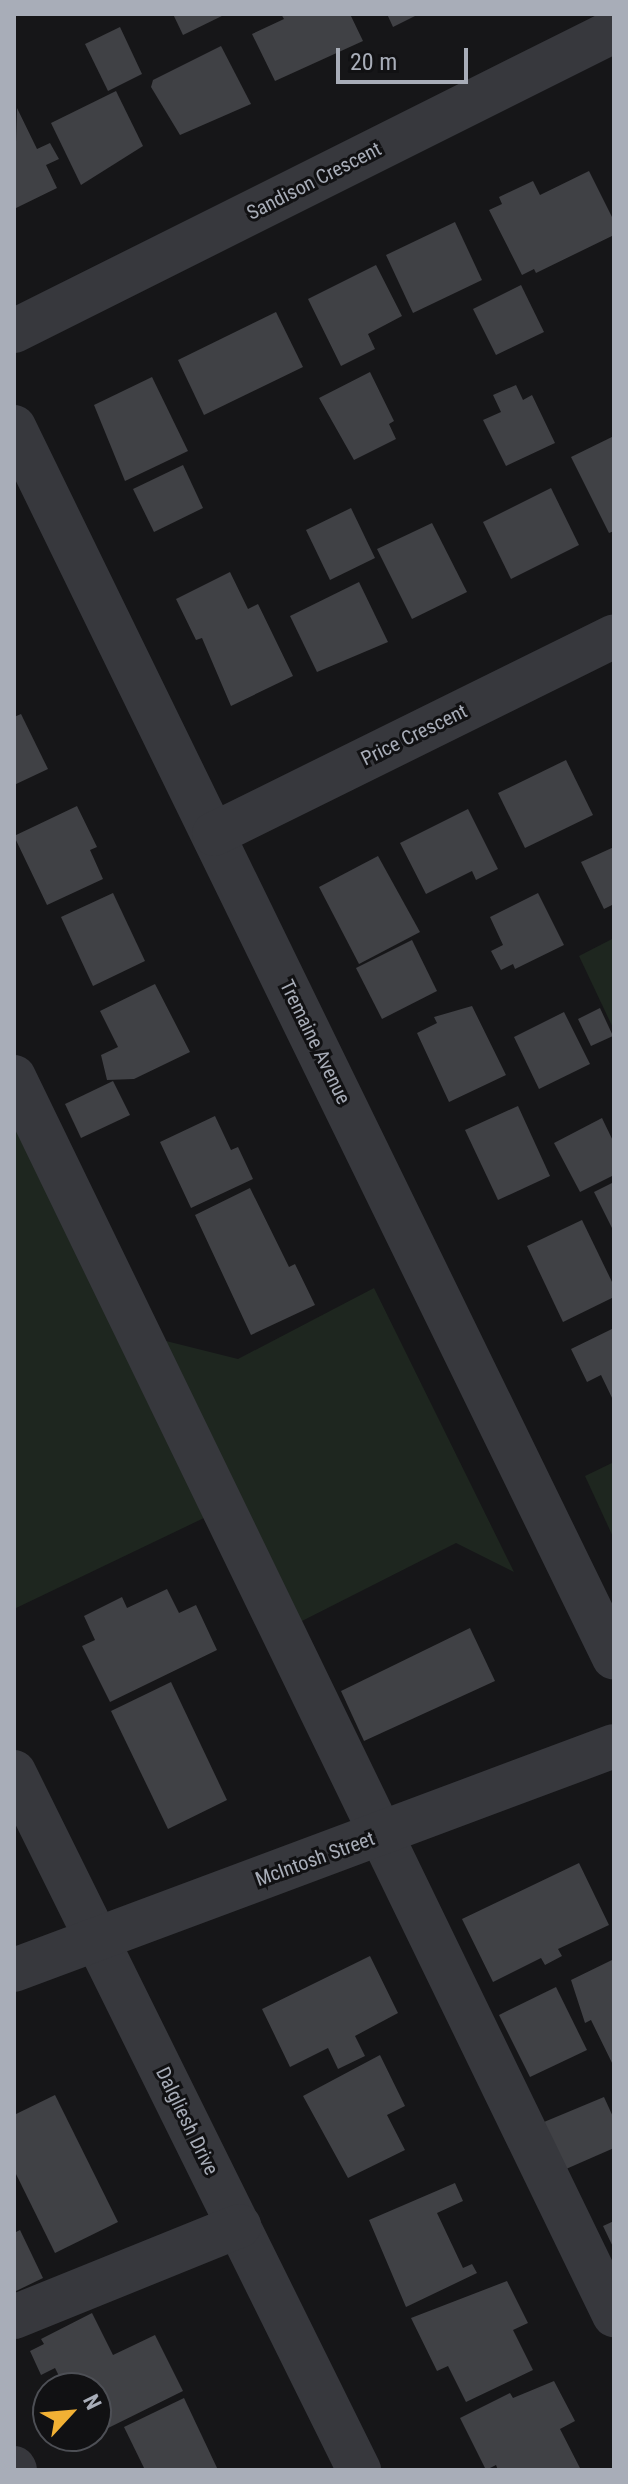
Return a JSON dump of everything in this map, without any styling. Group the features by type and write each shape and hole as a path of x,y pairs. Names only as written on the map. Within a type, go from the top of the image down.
{"street":[{"name":"Sandison Crescent","path":"14,331 614,31"},
{"name":"Tremaine Avenue","path":"14,427 614,1658"},
{"name":"Price Crescent","path":"214,834 614,636"},
{"path":"14,1077 614,2315"},
{"name":"McIntosh Street","path":"14,1970 614,1746"},
{"name":"Dalgliesh Drive","path":"14,1772 359,2470"},
{"path":"14,2317 239,2226"}],"shaded area":[{"path":"614,938 614,1030 579,956"},
{"path":"14,1121 206,1517 14,1609"},
{"path":"374,1288 514,1572 456,1543 300,1622 158,1339 238,1359"},
{"path":"614,1462 614,1539 585,1476"}],"building":[{"path":"173,14 226,14 183,35"},
{"path":"281,14 350,14 363,41 275,81 252,34 284,19"},
{"path":"387,14 419,14 393,27"},
{"path":"120,27 142,74 108,91 85,44"},
{"path":"221,46 251,104 180,135 151,87 153,80"},
{"path":"116,91 143,146 81,185 51,123"},
{"path":"17,108 37,149 50,143 59,159 46,165 57,188 14,209"},
{"path":"589,171 614,221 614,235 536,273 534,269 522,275 489,210 502,204 499,197 533,181 540,195"},
{"path":"455,222 482,280 413,313 386,255"},
{"path":"376,265 402,316 368,334 375,349 341,366 308,299"},
{"path":"521,285 544,332 496,355 473,309"},
{"path":"276,312 303,367 204,415 178,360"},
{"path":"370,372 394,421 389,424 396,439 354,460 319,398"},
{"path":"152,377 188,451 125,481 94,405"},
{"path":"516,385 523,400 532,395 555,443 506,466 483,420 501,412 493,395"},
{"path":"614,436 614,531 609,533 571,457"},
{"path":"183,465 203,508 154,532 133,489"},
{"path":"551,488 579,545 511,579 483,522"},
{"path":"351,508 375,558 330,580 306,530"},
{"path":"432,523 467,592 412,619 377,549"},
{"path":"230,572 248,609 258,604 293,676 231,706 202,638 196,640 176,599"},
{"path":"359,582 388,642 317,672 290,616"},
{"path":"21,714 48,769 14,785 14,717"},
{"path":"566,760 593,815 525,848 498,793"},
{"path":"77,806 97,847 90,850 103,879 47,905 14,836"},
{"path":"468,809 498,869 476,880 472,871 426,894 400,843"},
{"path":"614,847 614,904 604,909 581,862"},
{"path":"378,856 420,932 359,964 319,887"},
{"path":"113,893 145,961 93,986 61,917"},
{"path":"538,893 564,945 515,969 513,964 501,970 491,951 503,945 490,917"},
{"path":"412,940 437,991 382,1019 356,968"},
{"path":"155,984 190,1052 134,1079 107,1080 101,1055 118,1047 100,1011"},
{"path":"472,1006 506,1075 449,1102 417,1033 437,1023 434,1017"},
{"path":"600,1008 613,1036 591,1046 578,1019"},
{"path":"564,1012 590,1064 539,1089 514,1037"},
{"path":"113,1081 130,1115 81,1138 65,1104"},
{"path":"518,1106 550,1176 498,1200 465,1130"},
{"path":"215,1116 231,1150 238,1147 253,1179 191,1208 160,1142"},
{"path":"602,1118 614,1143 614,1175 580,1192 554,1143"},
{"path":"614,1182 614,1232 594,1192"},
{"path":"250,1188 289,1267 295,1264 315,1305 251,1335 195,1215"},
{"path":"582,1220 614,1286 614,1297 563,1322 527,1246"},
{"path":"614,1328 614,1402 601,1375 587,1382 571,1349"},
{"path":"167,1589 179,1613 196,1605 217,1650 110,1702 82,1646 95,1640 84,1616 122,1597 127,1608"},
{"path":"470,1628 495,1681 364,1741 341,1691"},
{"path":"171,1682 227,1800 168,1829 111,1711"},
{"path":"579,1863 609,1925 558,1949 562,1956 545,1965 541,1958 493,1982 462,1919"},
{"path":"370,1956 398,2013 355,2036 365,2056 338,2069 328,2048 290,2067 262,2009"},
{"path":"614,1959 614,2067 591,2020 585,2023 571,1980"},
{"path":"556,1987 587,2050 530,2077 499,2015"},
{"path":"380,2055 405,2106 387,2115 405,2150 348,2178 303,2096"},
{"path":"55,2095 118,2222 55,2253 14,2170 14,2115"},
{"path":"604,2097 614,2119 614,2148 566,2169 544,2122"},
{"path":"455,2183 463,2201 437,2213 463,2268 472,2264 477,2273 406,2307 369,2220"},
{"path":"614,2221 614,2249 603,2226"},
{"path":"20,2230 43,2278 14,2292 14,2233"},
{"path":"507,2281 528,2323 513,2330 533,2370 466,2402 448,2366 437,2371 411,2318"},
{"path":"92,2313 113,2355 155,2335 183,2391 112,2426 112,2372 57,2372 55,2368 40,2372 30,2351 44,2344 41,2339"},
{"path":"554,2381 575,2421 560,2429 581,2470 498,2470 496,2465 486,2470 460,2418 510,2393 513,2398"},
{"path":"184,2398 218,2470 145,2470 124,2427"}]}
